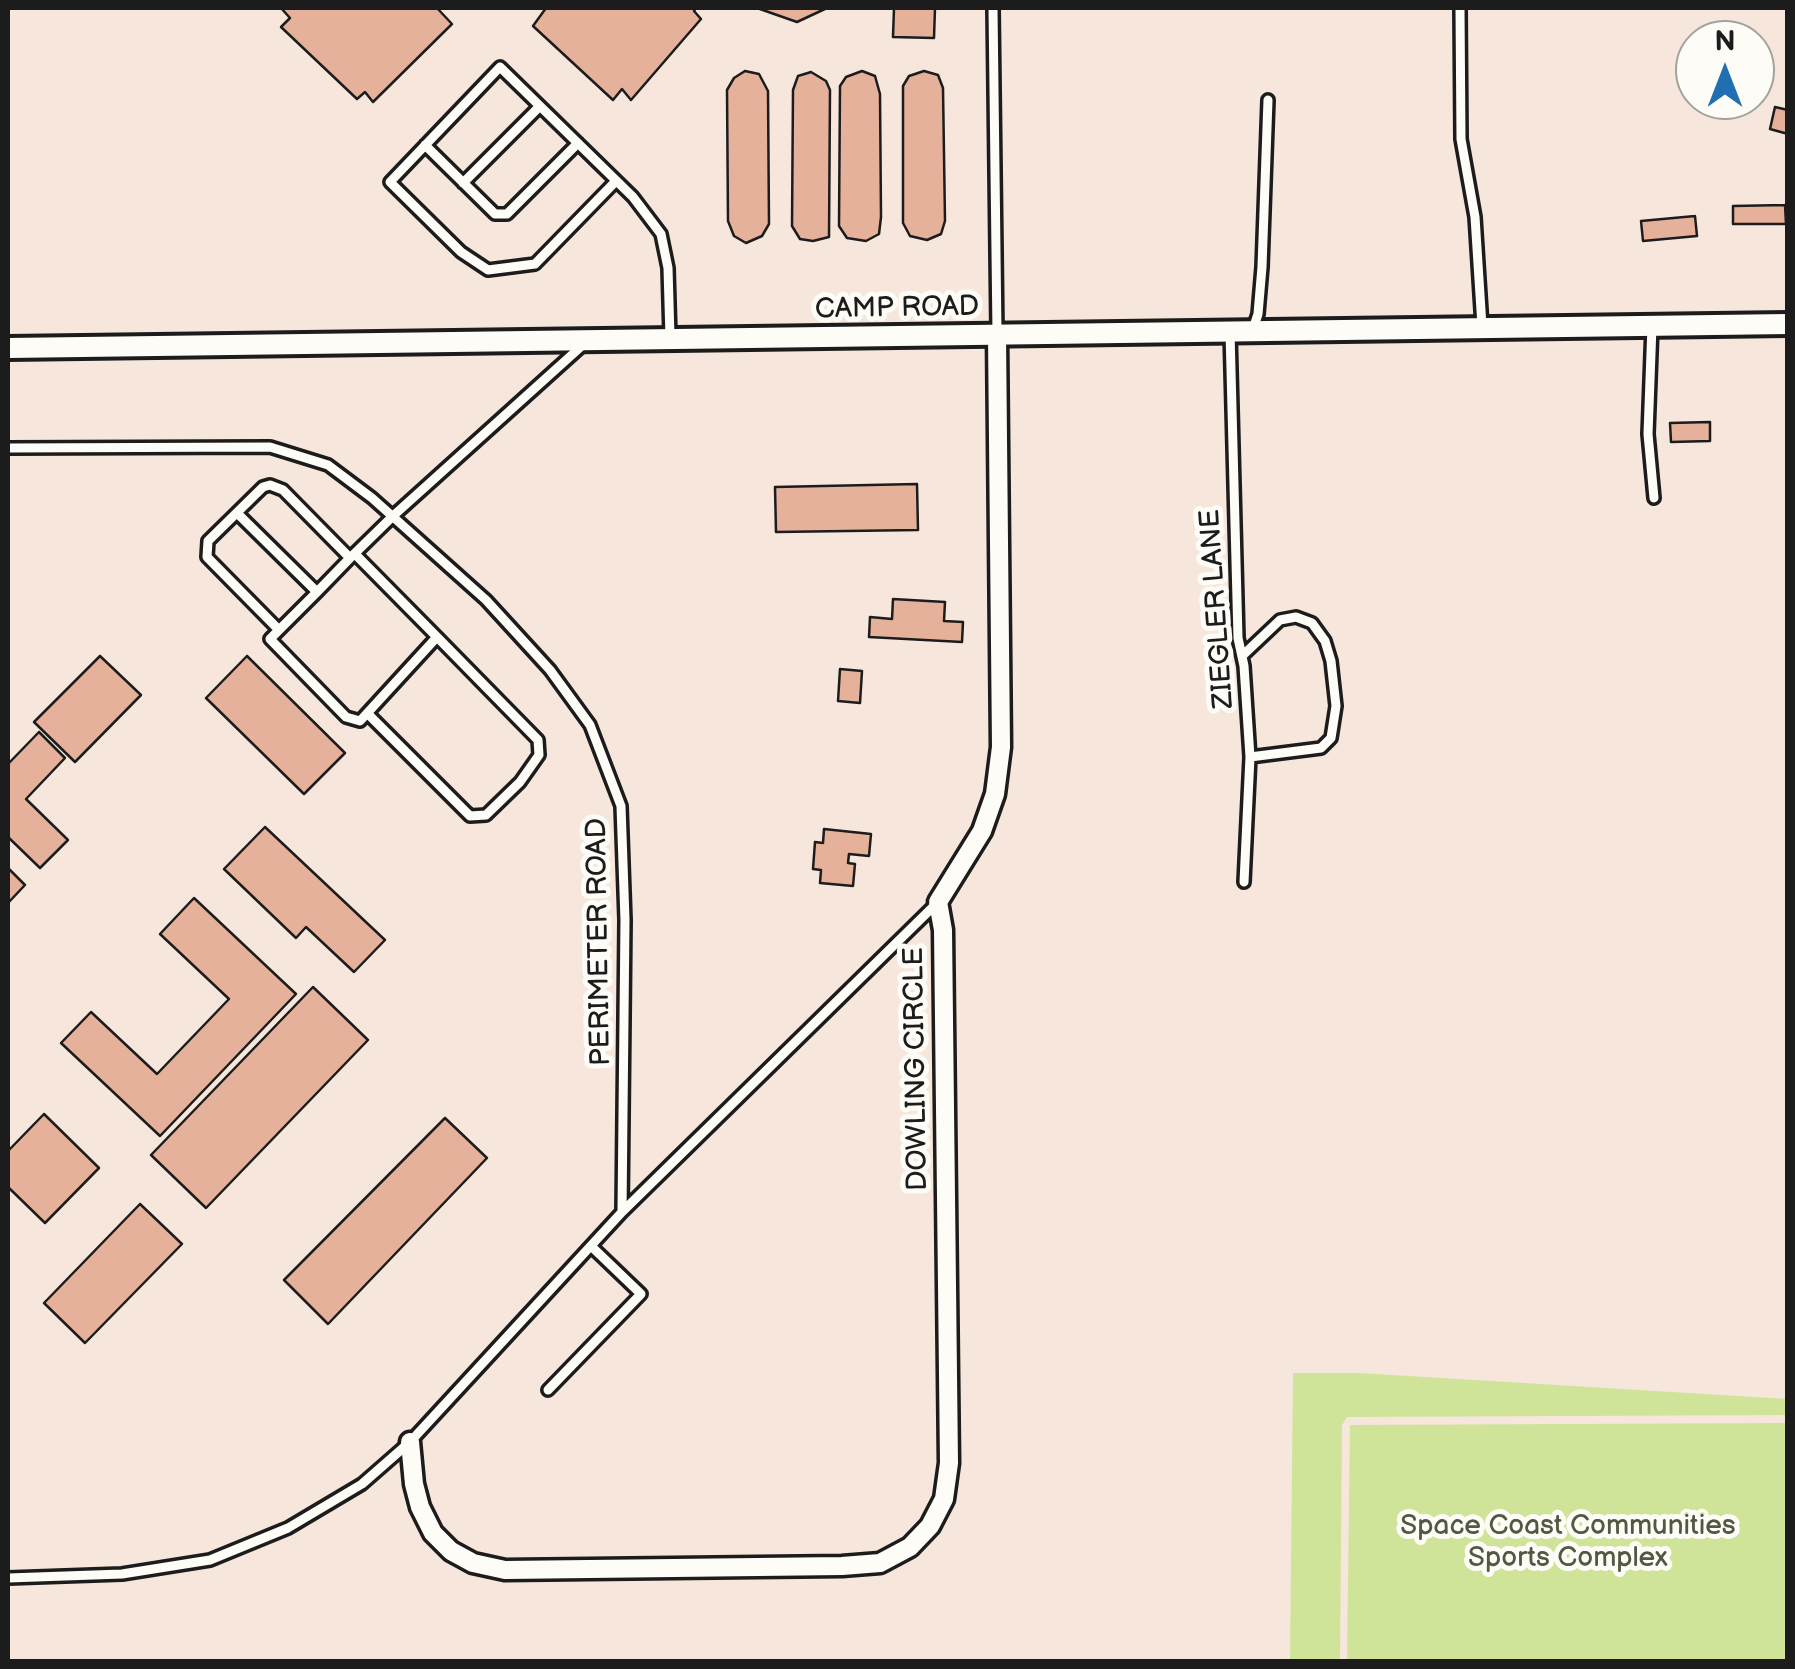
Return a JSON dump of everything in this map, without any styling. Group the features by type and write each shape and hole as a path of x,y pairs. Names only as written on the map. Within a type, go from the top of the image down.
{"street":[{"name":"CAMP ROAD","path":"8,348 1788,324"},
{"path":"938,902 982,831 995,794 1001,747 997,336"},
{"name":"DOWLING CIRCLE","path":"410,1442 417,1496 433,1533 451,1551 474,1563 505,1570 842,1566 880,1563 910,1547 930,1526 944,1499 949,1463 943,930 938,902"}],"lane":[{"path":"993,8 997,336"},
{"path":"1460,8 1461,139 1475,218 1482,328"},
{"path":"616,181 536,264 488,270 461,252 390,182 500,67 616,181 661,234 668,268 670,340"},
{"path":"1252,332 1258,314 1262,267 1268,100"},
{"path":"463,183 540,106"},
{"path":"425,145 495,214 507,214 578,144"},
{"path":"1652,326 1648,434 1654,498"},
{"name":"ZIEGLER LANE","path":"1230,332 1238,638 1250,757 1244,882"},
{"path":"437,638 360,722 346,717 270,639 392,516 587,341"},
{"name":"PERIMETER ROAD","path":"8,448 270,448 328,465 486,600 550,670 590,725 621,806 626,920 622,1212"},
{"path":"279,630 205,552 208,541 263,488 276,486 538,740 539,755 520,782 486,815 470,816 368,714"},
{"path":"237,513 316,592"},
{"path":"1242,656 1280,620 1296,617 1312,623 1331,661 1336,706 1331,738 1321,748 1250,757"},
{"path":"8,1578 122,1574 210,1560 288,1528 362,1484 410,1442 622,1212 938,902"},
{"path":"548,1390 640,1294 592,1246"}],"green space":[{"path":"1293,1373 1359,1373 1787,1399 1787,1415 1347,1417 1342,1425 1340,1661 1290,1661"},
{"name":"Space Coast Communities Sports Complex","path":"1787,1423 1787,1661 1347,1661 1350,1425"}],"building":[{"path":"281,8 437,8 452,24 373,102 365,92 357,99 281,27 290,18"},
{"path":"546,8 696,8 694,11 701,19 631,100 622,89 613,100 533,26"},
{"path":"757,8 827,8 797,22"},
{"path":"894,8 935,8 934,38 893,37"},
{"path":"745,71 759,74 768,91 769,224 762,236 746,243 734,236 728,221 727,90 734,78"},
{"path":"862,71 875,76 880,94 881,217 879,234 866,241 847,238 839,226 840,86 846,77"},
{"path":"924,71 938,75 943,88 945,221 941,234 927,240 910,236 903,223 903,86 909,76"},
{"path":"811,72 826,81 830,90 829,237 813,241 800,239 792,226 793,90 798,76"},
{"path":"1775,107 1788,110 1788,134 1770,129"},
{"path":"1785,205 1786,224 1733,224 1733,206"},
{"path":"1695,216 1697,236 1643,241 1641,221"},
{"path":"1710,422 1710,441 1671,442 1670,423"},
{"path":"917,484 918,530 776,532 775,487"},
{"path":"893,599 945,602 944,621 963,622 962,642 869,637 870,617 892,619"},
{"path":"100,656 141,695 75,762 34,722"},
{"path":"247,656 345,753 304,794 206,698"},
{"path":"840,669 862,671 860,703 838,701"},
{"path":"39,732 65,758 26,799 68,840 40,868 8,837 8,764"},
{"path":"265,827 385,940 354,972 306,927 296,938 224,869"},
{"path":"824,829 871,834 869,856 849,854 848,863 855,864 853,886 820,883 821,870 813,869 815,842 823,843"},
{"path":"8,868 25,885 8,903"},
{"path":"194,898 296,994 160,1136 61,1043 91,1012 157,1074 229,999 160,934"},
{"path":"313,987 368,1040 206,1208 151,1155"},
{"path":"44,1114 99,1168 45,1223 8,1187 8,1151"},
{"path":"445,1118 487,1158 328,1324 284,1280"},
{"path":"140,1204 182,1244 85,1343 44,1303"}]}
